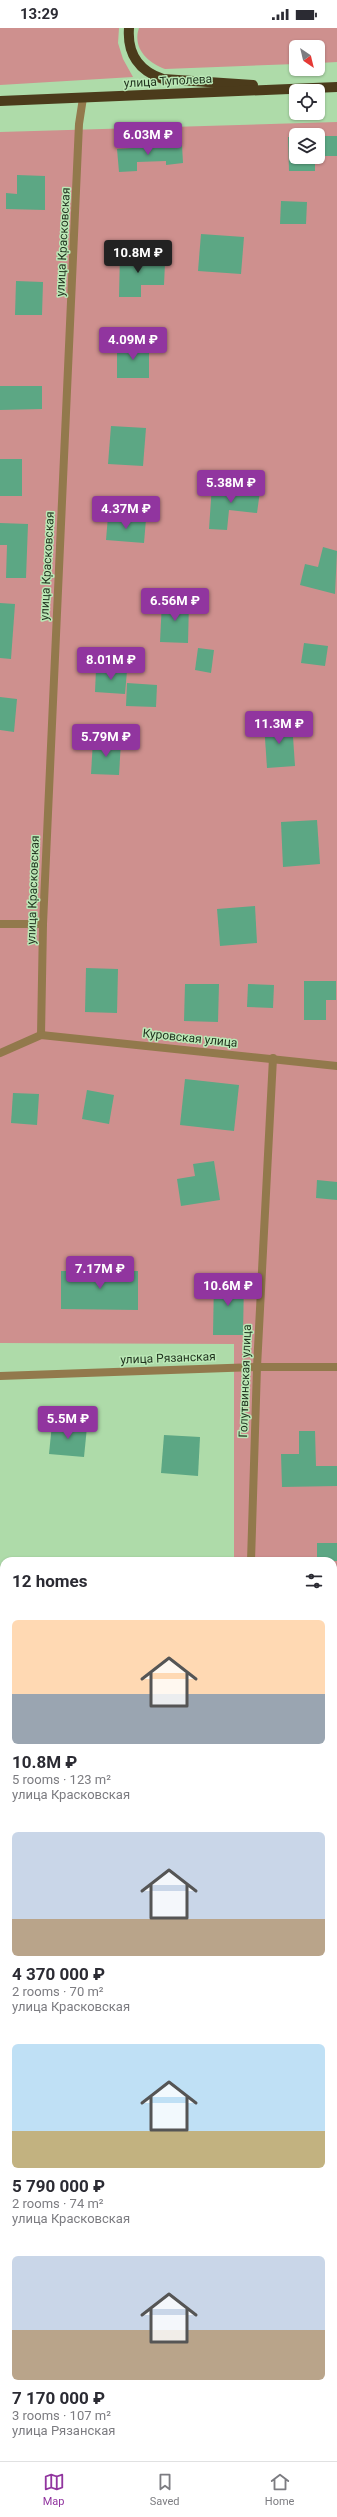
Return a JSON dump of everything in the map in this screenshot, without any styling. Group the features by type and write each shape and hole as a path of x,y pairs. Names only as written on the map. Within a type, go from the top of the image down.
{"main road":[{"path":"130,28 129,42 132,55 140,66 151,75 163,79 289,87"},
{"name":"улица Туполева","path":"325,87 337,87"},
{"name":"улица Туполева","path":"0,101 289,89"}],"street":[{"name":"улица Красковская","path":"41,1035 43,924 79,124 83,98"},
{"path":"0,924 43,924"},
{"path":"0,1053 41,1035"},
{"name":"Куровская улица","path":"41,1035 273,1058 337,1066"},
{"name":"Голутвинская улица","path":"251,1557 257,1367 273,1058"},
{"name":"улица Рязанская","path":"0,1376 257,1367 337,1367"}],"shaded area":[{"path":"0,28 119,28 118,43 123,59 133,77 0,85"},
{"path":"139,28 337,28 337,62 325,63 325,40 289,40 289,64 165,69 147,59 140,48 137,35"},
{"path":"337,122 337,1557 234,1557 234,1344 0,1343 0,132"}],"building":[{"path":"325,136 337,136 337,156 325,156"},
{"path":"288,137 289,164 315,164 315,171 289,171"},
{"path":"182,145 183,163 166,165 166,161 137,162 137,171 119,172 117,149"},
{"path":"17,175 45,176 45,210 6,209 6,193 17,194"},
{"path":"281,201 307,202 306,224 280,224"},
{"path":"201,234 244,237 241,274 198,271"},
{"path":"120,253 147,254 147,263 165,263 164,285 141,285 141,297 119,297"},
{"path":"16,281 43,282 42,315 15,315"},
{"path":"117,343 149,344 149,378 117,378"},
{"path":"0,386 42,386 42,409 0,410"},
{"path":"111,426 146,428 143,466 108,464"},
{"path":"0,459 22,459 22,496 0,496"},
{"path":"212,485 260,491 257,513 229,510 227,530 209,529"},
{"path":"108,516 146,519 144,543 106,540"},
{"path":"0,523 28,524 26,578 6,578 7,545 0,545"},
{"path":"323,547 337,551 335,594 300,585 305,564 318,567"},
{"path":"162,601 189,602 188,643 160,642"},
{"path":"0,603 15,604 11,659 0,658"},
{"path":"304,643 328,646 325,666 301,663"},
{"path":"198,648 214,650 211,673 195,670"},
{"path":"96,669 127,671 125,694 95,692"},
{"path":"127,683 157,685 156,707 126,706"},
{"path":"0,697 17,699 14,732 0,730"},
{"path":"292,722 295,766 267,768 264,723"},
{"path":"93,741 121,742 119,775 91,774"},
{"path":"317,820 320,864 283,867 281,822"},
{"path":"255,906 257,943 220,946 217,909"},
{"path":"86,968 118,969 117,1013 85,1012"},
{"path":"304,981 336,981 336,1000 326,1000 326,1020 304,1020"},
{"path":"185,984 219,984 218,1022 184,1021"},
{"path":"248,984 274,985 273,1008 247,1007"},
{"path":"185,1079 239,1085 234,1131 180,1125"},
{"path":"87,1090 114,1095 109,1124 82,1119"},
{"path":"13,1093 39,1094 37,1125 11,1123"},
{"path":"214,1161 220,1200 181,1206 177,1179 195,1176 193,1164"},
{"path":"317,1180 337,1182 337,1200 316,1198"},
{"path":"61,1271 138,1271 138,1310 61,1309"},
{"path":"214,1279 244,1280 243,1335 213,1335"},
{"path":"52,1424 87,1427 84,1457 49,1454"},
{"path":"299,1431 315,1431 316,1466 337,1466 337,1486 282,1487 281,1454 299,1454"},
{"path":"164,1435 200,1437 198,1476 161,1473"},
{"path":"317,1543 337,1543 337,1557 317,1557"}]}
